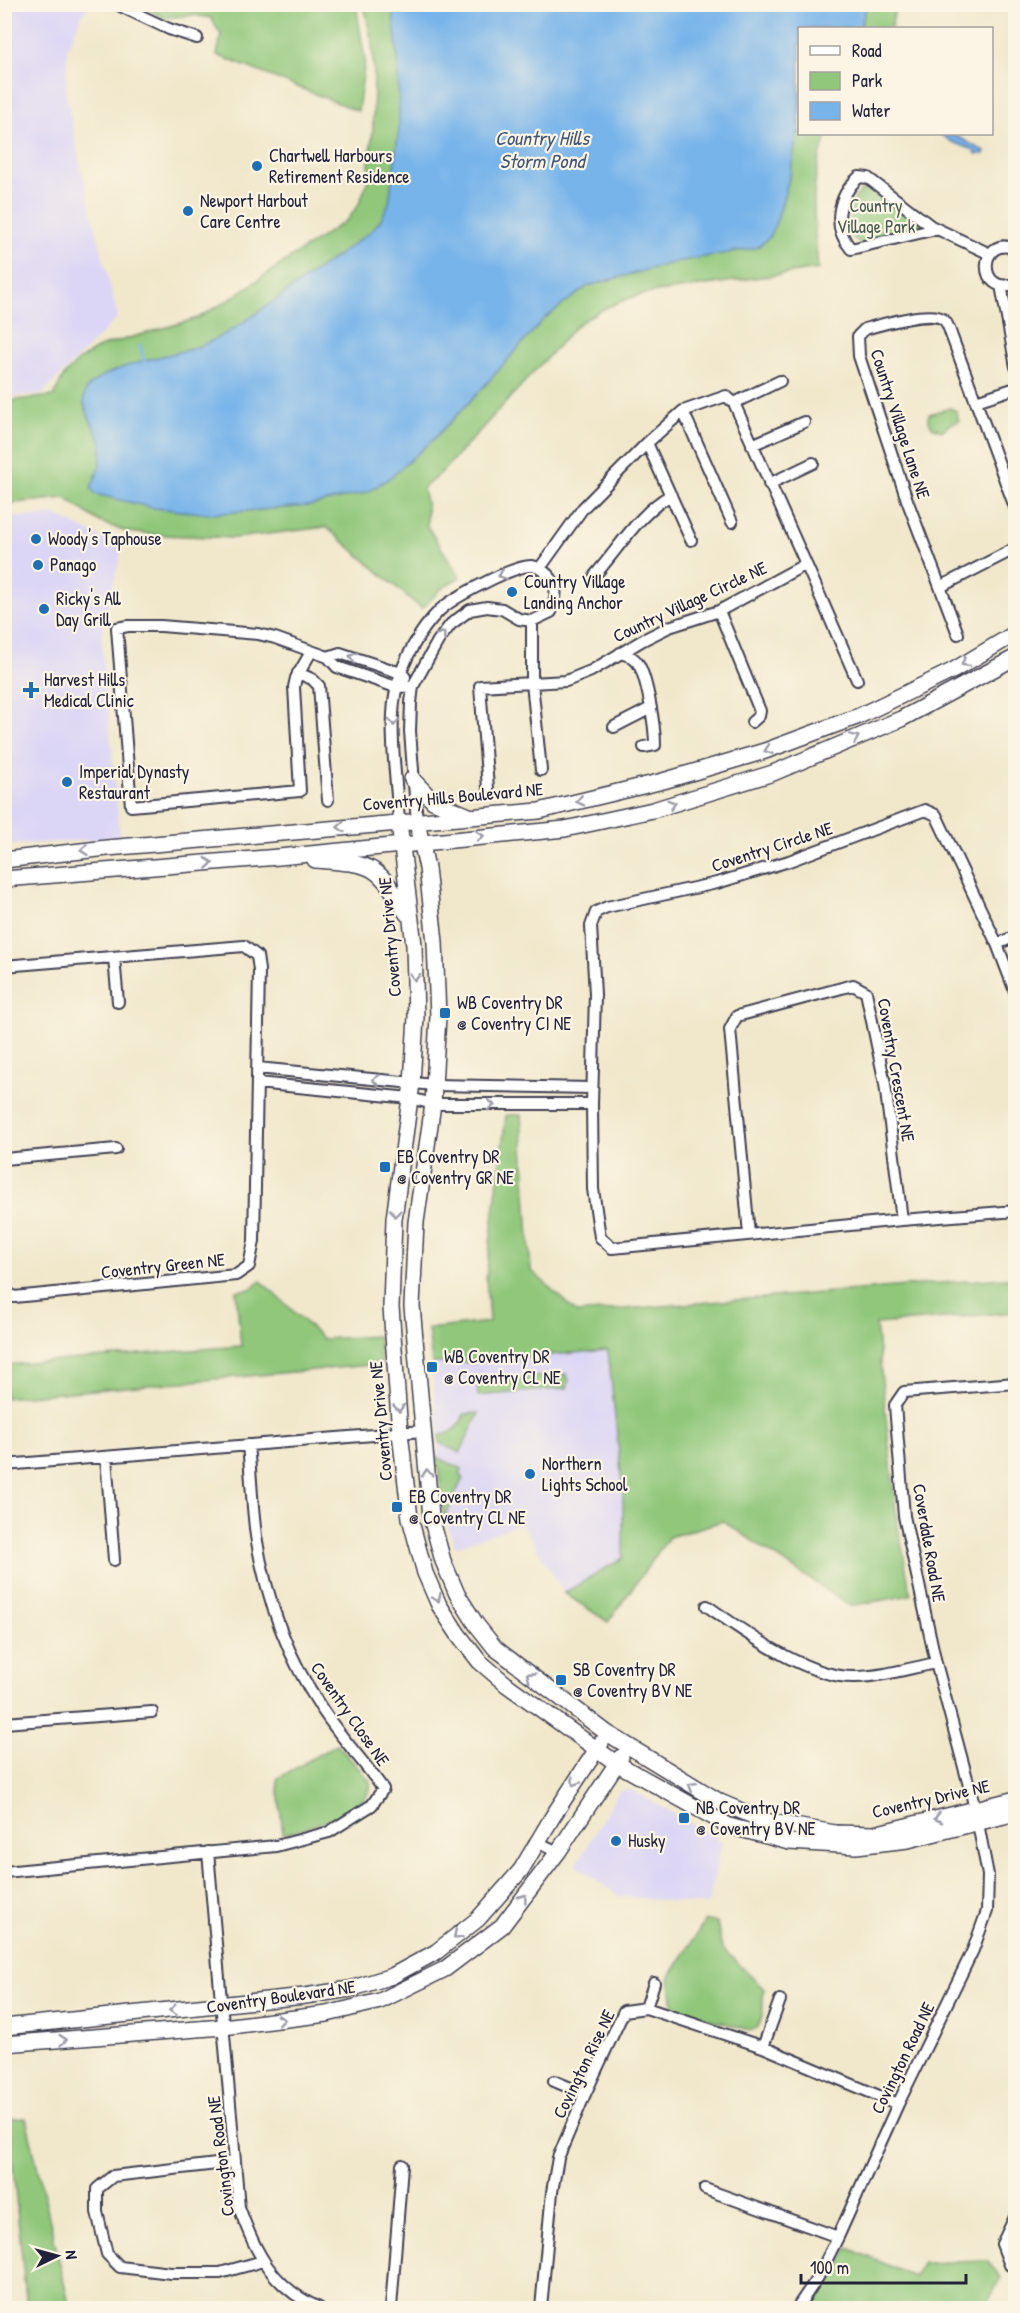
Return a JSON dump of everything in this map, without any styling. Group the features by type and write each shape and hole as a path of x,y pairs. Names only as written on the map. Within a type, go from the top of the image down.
{"street":[{"path":"116,4 169,29 197,38"},
{"path":"936,229 851,249 843,239 839,208 850,184 859,177 868,178 936,229 990,254"},
{"path":"1016,249 1007,246 1000,247 990,254 986,267 987,273 995,283 1001,285 1016,283"},
{"path":"1001,285 1016,367"},
{"name":"Country Village Lane NE","path":"958,634 880,425 859,356 858,336 865,329 884,323 926,316 938,316 944,320 1016,510"},
{"path":"734,403 780,381"},
{"path":"976,401 1016,388"},
{"path":"540,568 583,508 648,443 683,411 726,396 734,403 857,680"},
{"path":"683,411 732,522"},
{"path":"752,445 804,422"},
{"path":"648,443 691,540"},
{"path":"769,484 813,463"},
{"path":"595,575 660,501 671,495"},
{"path":"940,586 1016,548"},
{"name":"Country Village Circle NE","path":"488,788 480,686 566,681 591,671 621,652 669,627 719,610 806,564"},
{"path":"399,822 393,729 396,687 413,645 446,604 494,578 525,567 540,568 553,580 556,597 551,612 531,621 519,619 502,609 487,607 470,610 451,624 438,641 413,686 410,731 417,822"},
{"path":"719,610 760,711 759,716 752,722"},
{"path":"531,621 532,683 541,770"},
{"path":"311,652 298,673 294,687 300,791 132,806 117,628 161,626 258,634 328,657 337,667 396,687 413,686"},
{"name":"Coventry Hills Boulevard NE","path":"4,860 107,848 539,811 663,781 765,751 859,716 954,670 1016,633"},
{"path":"621,652 638,663 651,708 655,726 655,745 644,747"},
{"path":"328,657 340,653 401,673 413,686"},
{"path":"4,879 279,857 565,829 653,810 773,773 901,719 1016,657"},
{"path":"298,673 312,679 319,686 328,800"},
{"path":"614,727 651,708"},
{"path":"412,779 434,801 475,818"},
{"name":"Coventry Circle NE","path":"1016,994 997,944 936,815 925,810 867,833 738,877 607,907 596,912 591,926 595,994 592,1088 593,1189 600,1237 612,1248 1016,1211"},
{"name":"Coventry Drive NE","path":"399,822 414,945 416,1017 411,1091 394,1219 391,1307 400,1433 410,1518 425,1573 439,1605 479,1661 507,1685 616,1763 716,1809 765,1821 835,1833 874,1834 976,1816 1016,1814"},
{"name":"Coventry Drive NE","path":"417,822 427,868 435,942 438,1016 433,1104 416,1222 412,1306 431,1516 443,1561 458,1594 476,1624 495,1648 628,1748 716,1809"},
{"path":"107,848 129,856 176,865"},
{"path":"279,857 367,866 377,871 388,883 410,919"},
{"path":"997,944 1016,936"},
{"name":"Coventry Green NE","path":"4,966 244,946 256,956 259,970 254,1241 249,1266 236,1275 14,1297 4,1290"},
{"path":"114,958 118,1002"},
{"name":"Coventry Crescent NE","path":"749,1234 730,1029 737,1016 853,985 866,992 885,1084 902,1220"},
{"path":"257,1068 411,1091 433,1104 592,1104"},
{"path":"257,1083 411,1091 434,1085 592,1088"},
{"path":"4,1159 116,1149"},
{"name":"Coverdale Road NE","path":"976,1816 936,1663 904,1516 895,1405 904,1392 1016,1383"},
{"path":"4,1465 423,1431"},
{"name":"Coventry Close NE","path":"4,1872 276,1846 329,1832 372,1805 382,1789 368,1767 350,1749 322,1709 295,1664 280,1627 265,1579 256,1535 248,1445"},
{"path":"106,1458 114,1560"},
{"path":"707,1606 771,1650 822,1671 853,1677 936,1663"},
{"path":"4,1723 152,1712"},
{"name":"Coventry Boulevard NE","path":"4,2027 222,2006 350,1989 392,1976 436,1952 478,1918 521,1870 608,1733"},
{"name":"Coventry Boulevard NE","path":"4,2044 223,2027 327,2014 380,2001 446,1969 501,1926 558,1852 628,1748"},
{"name":"Coventry Drive NE","path":"976,1816 1016,1798"},
{"name":"Covington Road NE","path":"797,2308 818,2277 838,2237 898,2104 973,1950 987,1911 988,1875 976,1816"},
{"path":"537,1842 558,1852"},
{"name":"Covington Road NE","path":"208,1852 239,2207 252,2242 273,2275 293,2292 319,2308"},
{"path":"654,1983 646,2008 763,2047 898,2104"},
{"path":"763,2047 780,2000"},
{"name":"Covington Rise NE","path":"541,2308 552,2192 558,2158 624,2011 646,2008"},
{"path":"4,2057 21,2042"},
{"path":"554,2081 585,2094"},
{"path":"234,2162 112,2176 97,2189 97,2212 107,2254 120,2267 171,2273 220,2273 263,2261"},
{"path":"391,2308 402,2165"},
{"path":"705,2189 838,2237"},
{"path":"1016,2215 1002,2244 1010,2265 1016,2266"}],"shaded area":[{"path":"5,4 90,5 81,17 67,49 66,94 79,159 118,317 42,394 5,397"},
{"path":"55,515 122,548 101,636 120,838 5,845 5,518"},
{"name":"Northern Lights School","path":"608,1350 623,1492 623,1558 564,1593 523,1525 516,1525 455,1547 448,1525 443,1520 441,1508 437,1457 439,1444 432,1363"},
{"path":"632,1790 722,1841 708,1905 619,1896 576,1866 619,1791"}],"green space":[{"path":"141,5 356,5 365,60 358,111 217,55 221,35 211,18 193,15 164,18"},
{"name":"Country Hills Storm Pond","path":"364,5 896,5 891,27 798,27 798,135 828,135 817,167 815,184 814,217 818,269 644,294 608,307 576,326 440,474 423,488 427,507 427,526 460,577 441,589 422,609 326,527 235,538 161,535 127,532 100,522 65,498 5,504 5,401 54,396 63,377 79,360 102,346 198,318 348,219 359,204 367,183 373,129 372,43"},
{"name":"Country Village Park","path":"877,184 931,226 864,246 852,237 851,211 856,197 861,191"},
{"path":"950,408 956,411 959,421 950,424 942,431 932,427 928,419 929,414"},
{"path":"506,1115 521,1115 531,1270 577,1313 1015,1277 1015,1312 876,1324 897,1521 911,1595 850,1606 723,1521 669,1537 608,1622 564,1593 623,1558 623,1492 608,1350 432,1363 428,1329 489,1322 486,1277"},
{"path":"261,1281 323,1339 378,1336 381,1364 5,1398 5,1365 241,1346 236,1291 250,1289"},
{"path":"566,1374 569,1381 567,1388 478,1396 477,1383"},
{"path":"479,1413 460,1453 440,1443 439,1435 455,1429 464,1414"},
{"path":"437,1457 462,1469 460,1476 463,1478 444,1519"},
{"path":"337,1744 370,1781 369,1791 362,1801 337,1816 283,1834 277,1779"},
{"path":"705,1921 717,1922 722,1948 764,1989 762,2014 757,2028 749,2030 681,2011 673,2005 669,1978"},
{"path":"26,2118 70,2308 27,2308 8,2119"},
{"path":"848,2248 914,2277 923,2263 987,2261 1001,2277 985,2308 809,2308 835,2276"}],"water":[{"name":"Country Hills Storm Pond","path":"392,5 867,5 860,27 798,27 798,134 791,172 777,220 769,238 756,248 676,262 588,286 544,319 433,440 391,477 368,492 309,506 210,514 154,508 95,494 91,488 99,467 101,445 85,407 85,393 89,386 97,379 122,368 203,345 227,333 370,232 380,221 389,203 399,128 398,59"},
{"path":"942,135 959,137 985,151 984,154 976,154 974,150 950,141"}],"waterway":[{"path":"140,345 144,361"}],"place":[{"name":"Chartwell Harbours Retirement Residence","path":"257,166"},
{"name":"Newport Harbout Care Centre","path":"188,211"},
{"name":"Woody's Taphouse","path":"36,539"},
{"name":"Panago","path":"38,565"},
{"name":"Country Village Landing Anchor","path":"512,592"},
{"name":"Ricky's All Day Grill","path":"44,609"},
{"name":"Harvest Hills Medical Clinic","path":"31,690"},
{"name":"Imperial Dynasty Restaurant","path":"67,782"},
{"name":"WB Coventry DR @ Coventry CI NE","path":"445,1013"},
{"name":"EB Coventry DR @ Coventry GR NE","path":"385,1167"},
{"name":"WB Coventry DR @ Coventry CL NE","path":"432,1367"},
{"name":"Northern Lights School","path":"530,1474"},
{"name":"EB Coventry DR @ Coventry CL NE","path":"397,1507"},
{"name":"SB Coventry DR @ Coventry BV NE","path":"561,1680"},
{"name":"NB Coventry DR @ Coventry BV NE","path":"684,1818"},
{"name":"Husky","path":"616,1841"}]}
